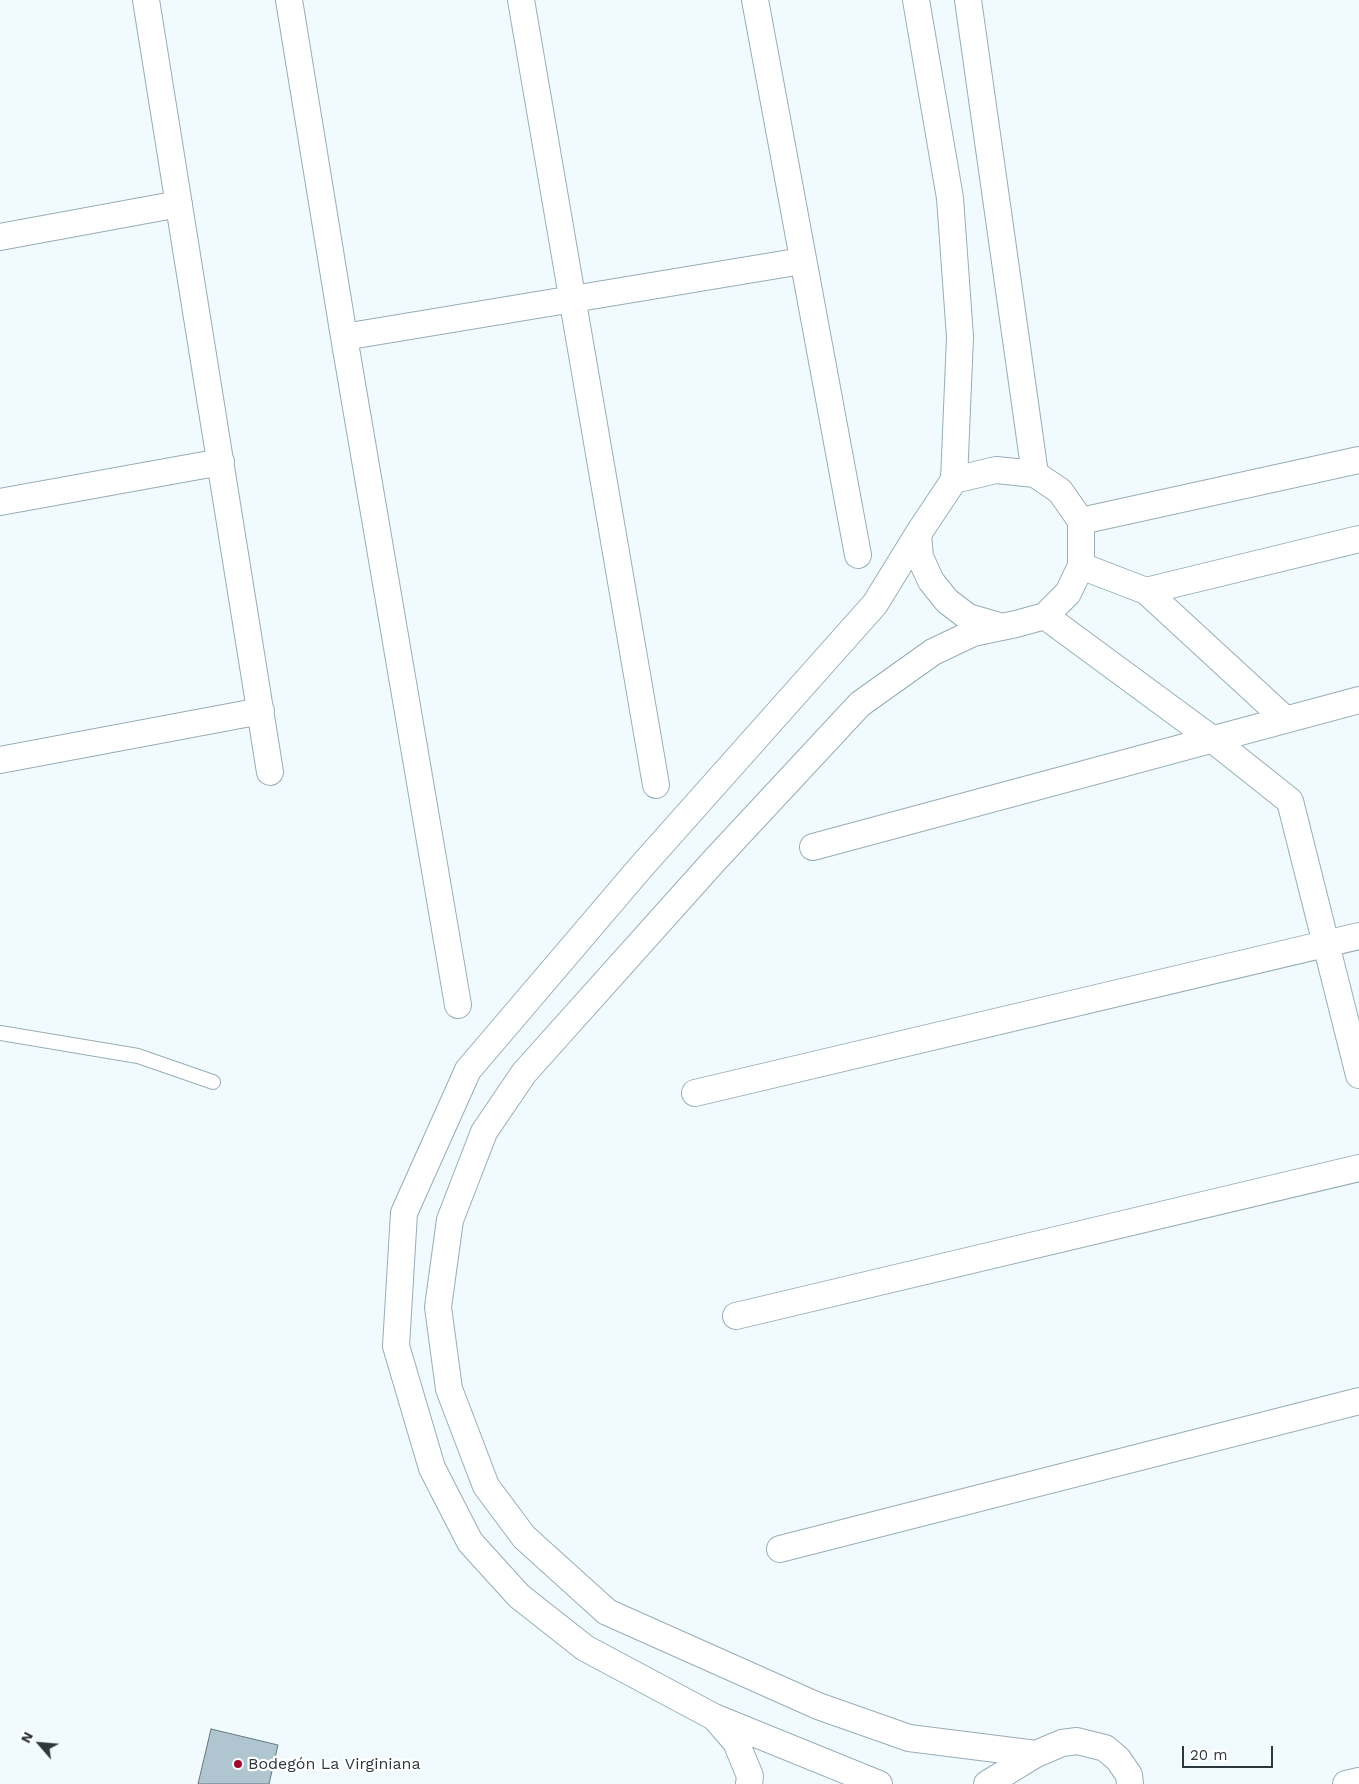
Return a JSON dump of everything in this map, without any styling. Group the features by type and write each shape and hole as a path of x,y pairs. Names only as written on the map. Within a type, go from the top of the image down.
{"street":[{"path":"146,0 270,772"},
{"path":"290,0 344,337 458,1005"},
{"path":"521,0 656,785"},
{"path":"755,0 858,555"},
{"path":"880,1784 714,1717 585,1648 519,1596 470,1542 432,1468 396,1346 404,1213 468,1070 642,867 875,604 954,480 960,337 950,198 916,0"},
{"path":"968,0 1035,474"},
{"path":"0,237 179,204"},
{"path":"344,337 802,261"},
{"path":"1081,521 1359,460"},
{"path":"0,502 220,462"},
{"path":"954,480 996,470 1035,474 1060,491 1081,521 1082,566 1068,593 1045,616 973,633 933,652 860,704 713,862 524,1073 484,1132 450,1220 438,1307 449,1389 486,1486 524,1537 607,1612 818,1706 909,1738 1036,1754"},
{"path":"918,534 920,557 931,581 947,601 968,617 1002,627"},
{"path":"1146,590 1359,539"},
{"path":"1082,566 1146,590 1285,719"},
{"path":"1045,616 1212,740 1290,802 1359,1075"},
{"path":"813,847 1359,700"},
{"path":"0,760 261,711"},
{"path":"695,1093 1359,936"},
{"path":"736,1316 1359,1168"},
{"path":"780,1549 1359,1401"},
{"path":"714,1717 736,1742 750,1776 749,1784"},
{"path":"987,1784 1036,1754 1062,1743 1077,1741 1105,1748 1124,1767 1129,1775 1130,1784"},
{"path":"1024,1784 1036,1754"},
{"path":"1346,1784 1359,1781"}],"lane":[{"path":"0,1033 138,1056 213,1082"}],"building":[{"name":"Bodegón La Virginiana","path":"211,1729 278,1745 269,1784 198,1784"}],"place":[{"name":"Bodegón La Virginiana","path":"238,1764"}]}
